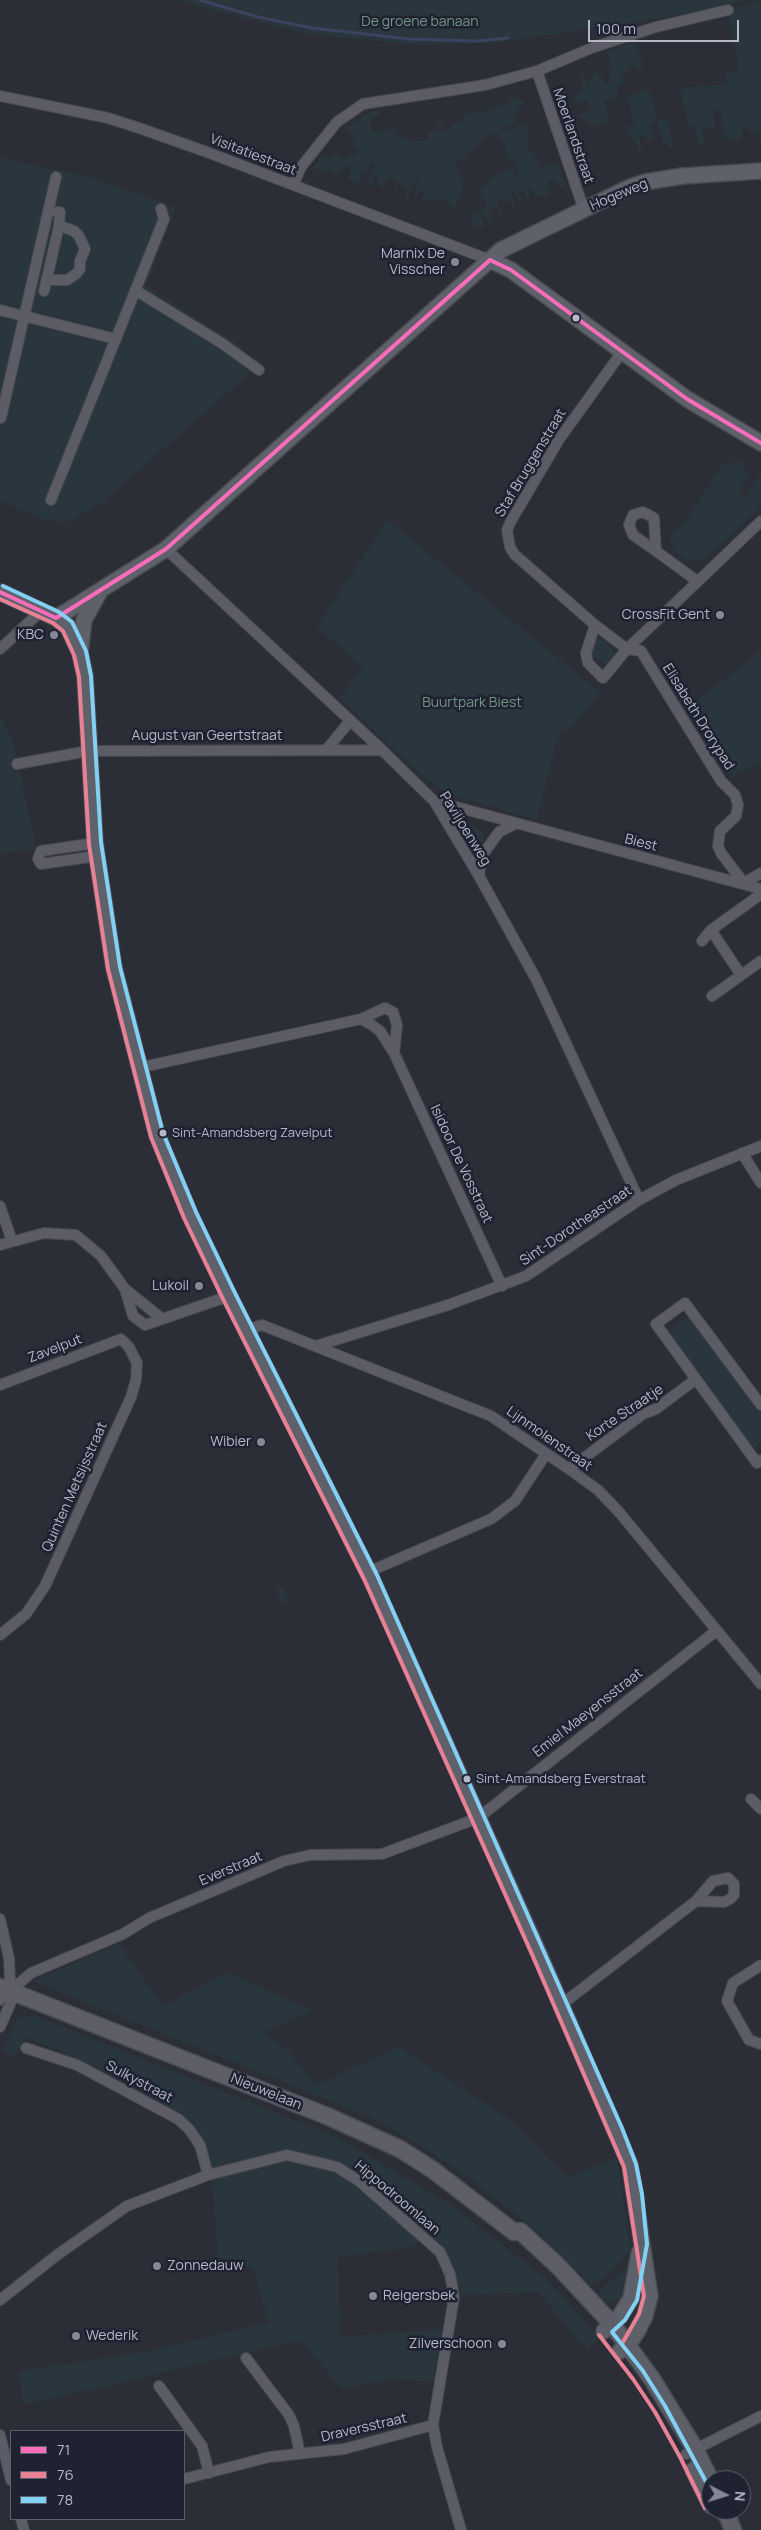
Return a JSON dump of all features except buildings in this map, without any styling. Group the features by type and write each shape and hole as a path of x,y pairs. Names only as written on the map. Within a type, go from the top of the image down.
{"main road":[{"name":"Hogeweg","path":"56,618 166,549 490,260 515,242 630,188 655,180 761,171"},
{"path":"490,260 511,270 688,399 761,443"},
{"path":"0,592 56,618 68,627 80,652 85,676 88,751 96,849 114,968 138,1068 157,1135 190,1215 229,1296 368,1572 561,2005 630,2165 650,2296 645,2316 624,2348"},
{"path":"80,652 84,620 99,592"},
{"name":"Nieuwelaan","path":"3,1993 275,2095 400,2149 433,2170 514,2232 514,2239 608,2327 624,2348 660,2409 691,2451"},
{"path":"608,2327 631,2298 641,2243"},
{"path":"691,2451 704,2470"},
{"path":"691,2451 701,2478"}],"street":[{"path":"293,185 301,167 337,122 363,104 485,85 537,71 594,47 656,27 728,10"},
{"name":"Moerlandstraat","path":"537,71 584,210"},
{"name":"Visitatiestraat","path":"0,96 108,118 204,151 490,260"},
{"path":"1,418 25,316 47,248 56,177"},
{"path":"51,500 164,219 161,209"},
{"path":"44,291 49,279 47,248 60,226 60,212 52,211"},
{"path":"49,279 67,280 76,274 80,269 80,260 85,250 80,236 60,226"},
{"path":"135,290 223,344 259,370"},
{"path":"0,310 116,339"},
{"name":"Staf Bruggenstraat","path":"622,352 560,438 519,506 507,530 510,547 514,554 595,625 627,649"},
{"path":"595,625 586,653 588,663 603,678 627,649 761,521"},
{"name":"Paviljoenweg","path":"166,549 382,750 434,801 479,876 536,979 639,1200"},
{"path":"656,551 697,581"},
{"path":"2,648 41,610"},
{"name":"Elisabeth Drorypad","path":"627,649 641,651 721,781 735,795 738,806 736,816 720,831 718,846 744,883"},
{"path":"327,749 350,721"},
{"name":"August van Geertstraat","path":"17,764 88,751 382,750"},
{"name":"Biest","path":"434,801 761,889"},
{"path":"479,876 481,857 499,832 515,824"},
{"path":"96,849 41,864 38,859 40,851 96,849"},
{"path":"744,883 761,873"},
{"path":"702,941 711,930 761,894"},
{"path":"711,930 742,975"},
{"path":"712,996 761,961"},
{"path":"138,1068 362,1019 385,1008 393,1012 397,1025 394,1053"},
{"name":"Isidoor De Vosstraat","path":"362,1019 380,1031 394,1053 502,1286"},
{"name":"Sint-Dorotheastraat","path":"316,1346 448,1305 526,1276 639,1200 676,1180 761,1146"},
{"path":"742,1153 761,1183"},
{"path":"0,1206 12,1241"},
{"path":"0,1245 44,1233 76,1235 101,1256 125,1289 160,1318"},
{"path":"125,1289 133,1316 145,1325 160,1318 229,1296"},
{"path":"761,1405 685,1304 656,1324 757,1463 761,1460"},
{"name":"Lijnmolenstraat","path":"246,1330 262,1325 491,1416 569,1468 598,1490 619,1512 761,1684"},
{"name":"Zavelput","path":"0,1385 121,1339"},
{"name":"Quinten Metsijsstraat","path":"0,1635 26,1614 45,1586 131,1397 136,1380 137,1363 125,1341 121,1339"},
{"name":"Korte Straatje","path":"569,1468 643,1414 656,1409 696,1379"},
{"path":"368,1572 491,1519 515,1501 546,1454"},
{"name":"Emiel Maeyensstraat","path":"478,1818 716,1630"},
{"path":"751,1799 761,1809"},
{"name":"Everstraat","path":"3,1993 22,1983 31,1973 123,1934 149,1918 284,1861 310,1855 382,1854 478,1818"},
{"path":"561,2005 696,1902"},
{"path":"0,1919 9,1958 3,1993 11,2002 0,2027"},
{"path":"761,1965 732,1983 727,2001 749,2040 761,2044"},
{"name":"Sulkystraat","path":"26,2048 77,2065 178,2118 189,2129 200,2145 208,2175"},
{"name":"Hippodroomlaan","path":"0,2300 126,2206 208,2175 287,2155 337,2167 359,2181 440,2252 450,2274 454,2297 433,2425 437,2447 461,2530"},
{"path":"246,2358 289,2415 294,2426 300,2454"},
{"path":"159,2386 202,2446 209,2473"},
{"path":"691,2451 761,2416"},
{"name":"Draversstraat","path":"185,2479 269,2457 344,2449 433,2425"},
{"path":"0,2435 10,2476"}],"green space":[{"name":"De groene banaan","path":"176,0 748,0 668,17 502,42 422,45 309,34"},
{"path":"761,1 761,145 759,131 748,132 746,126 741,131 742,140 726,139 720,108 713,109 715,128 702,129 705,143 700,144 693,126 688,126 680,88 728,84 726,72 739,70 728,10"},
{"path":"636,41 643,67 635,69 634,64 628,66 629,71 620,74 623,83 616,85 619,97 604,101 610,123 595,127 593,123 587,125 585,117 580,118 579,114 590,111 587,100 575,103 572,97 580,94 579,90 584,89 580,76 584,75 589,87 591,86 589,79 594,78 593,72 596,71 597,75 602,74 604,84 611,82 608,72 612,71 607,52"},
{"path":"649,90 657,120 666,118 674,147 668,148 667,143 663,143 657,121 650,123 654,139 647,141 645,136 639,137 642,154 639,154 635,138 630,139 627,127 634,124 627,95"},
{"path":"517,97 518,101 523,99 525,104 517,107 518,111 524,112 514,115 516,122 501,127 502,132 527,124 530,140 527,141 528,152 539,153 539,155 532,158 533,162 538,161 541,169 559,163 571,200 565,187 560,189 555,178 547,182 550,189 548,190 549,195 546,197 535,195 531,186 527,188 531,197 527,199 522,190 518,192 522,200 519,202 514,192 510,193 517,211 515,212 509,200 503,202 500,198 497,200 503,218 501,219 494,203 494,206 488,209 494,221 490,223 481,209 487,206 479,189 497,174 511,168 516,176 519,174 516,161 511,162 503,140 493,131 455,164 464,183 455,208 442,199 440,202 433,199 432,202 422,198 424,193 420,191 418,196 414,194 419,182 416,180 407,202 405,201 409,189 401,190 404,183 400,181 396,188 394,187 396,180 388,178 384,188 379,186 377,182 379,177 375,175 370,187 367,186 375,165 372,160 367,173 362,171 358,184 347,179 352,166 346,164 341,173 332,173 333,170 329,168 326,173 313,168 324,154 328,158 337,153 346,160 349,153 355,158 359,150 353,146 352,140 355,136 345,128 369,113 380,111 380,116 370,117 372,133 396,128 397,137 409,138 410,142 428,140 428,131 438,131 437,118 443,118 443,123 439,124 440,131 453,129 452,124 464,121 463,114 489,111 510,102 509,99"},
{"path":"0,158 82,175 176,207 146,286 245,349 240,363 250,373 100,504 67,522 45,520 0,500"},
{"path":"478,211 485,226 477,229 477,227 472,225 471,215"},
{"path":"736,460 744,464 742,468 749,473 739,491 746,497 761,473 761,507 706,558 695,561 684,559 674,550 669,537 684,524 723,463 729,466"},
{"name":"Buurtpark Biest","path":"387,520 601,693 572,726 559,732 537,820 444,792 415,769 340,698 363,667 317,627"},
{"path":"600,638 608,643 614,651 613,659 607,664 598,661 591,654 592,641"},
{"path":"761,651 761,768 758,763 733,776 689,707"},
{"path":"0,715 14,745 36,848 0,854"},
{"path":"471,825 484,833 482,845 472,846 466,840 465,828"},
{"path":"690,1315 761,1410 761,1443 752,1449 666,1333"},
{"path":"282,1587 289,1601 282,1604 276,1590"},
{"path":"119,1944 163,2006 228,1972 312,2011 263,2032 287,2050 316,2085 399,2047 509,2119 559,2170 569,2176 617,2159 630,2251 600,2281 591,2285 526,2222 468,2177 417,2143 368,2116 33,1981"},
{"path":"33,2015 336,2137 448,2203 545,2278 599,2337 588,2351 538,2292 461,2295 450,2260 442,2245 429,2231 413,2247 338,2257 340,2337 442,2329 433,2382 391,2379 341,2388 301,2340 24,2405 19,2371 145,2352 269,2322 253,2268 218,2257 212,2179 205,2141 193,2123 142,2090 74,2057 25,2037 14,2057 2,2051 17,2019"},
{"path":"633,2262 625,2298 615,2302 602,2300 600,2290"}],"waterway":[{"path":"200,0 258,17 312,28 409,39 477,41 508,38"}],"transit line":[{"name":"71","path":"490,260 511,270 687,399 761,443"},
{"name":"71","path":"56,618 166,549 490,260"},
{"name":"78","path":"3,586 59,612 72,622 86,651 91,676 101,842 120,967 163,1133 196,1212 235,1293 377,1575 622,2128 636,2164 642,2194 647,2244 637,2300 625,2320 612,2332 643,2371 665,2406 701,2473"},
{"name":"71","path":"0,592 56,618"},
{"name":"76","path":"0,599 53,623 63,631 74,655 79,677 89,844 108,969 151,1137 184,1218 223,1299 365,1581 531,1952 624,2167 644,2296 639,2314 623,2342"},
{"name":"76","path":"599,2335 633,2379 655,2412 701,2500"}],"place":[{"name":"Marnix De Visscher","path":"455,262"},
{"name":"CrossFit Gent","path":"720,615"},
{"name":"KBC","path":"54,635"},
{"name":"Sint-Amandsberg Zavelput","path":"163,1133"},
{"name":"Lukoil","path":"199,1286"},
{"name":"Wibier","path":"261,1442"},
{"name":"Sint-Amandsberg Everstraat","path":"467,1779"},
{"name":"Zonnedauw","path":"157,2266"},
{"name":"Reigersbek","path":"373,2296"},
{"name":"Wederik","path":"76,2336"},
{"name":"Zilverschoon","path":"502,2344"}]}
